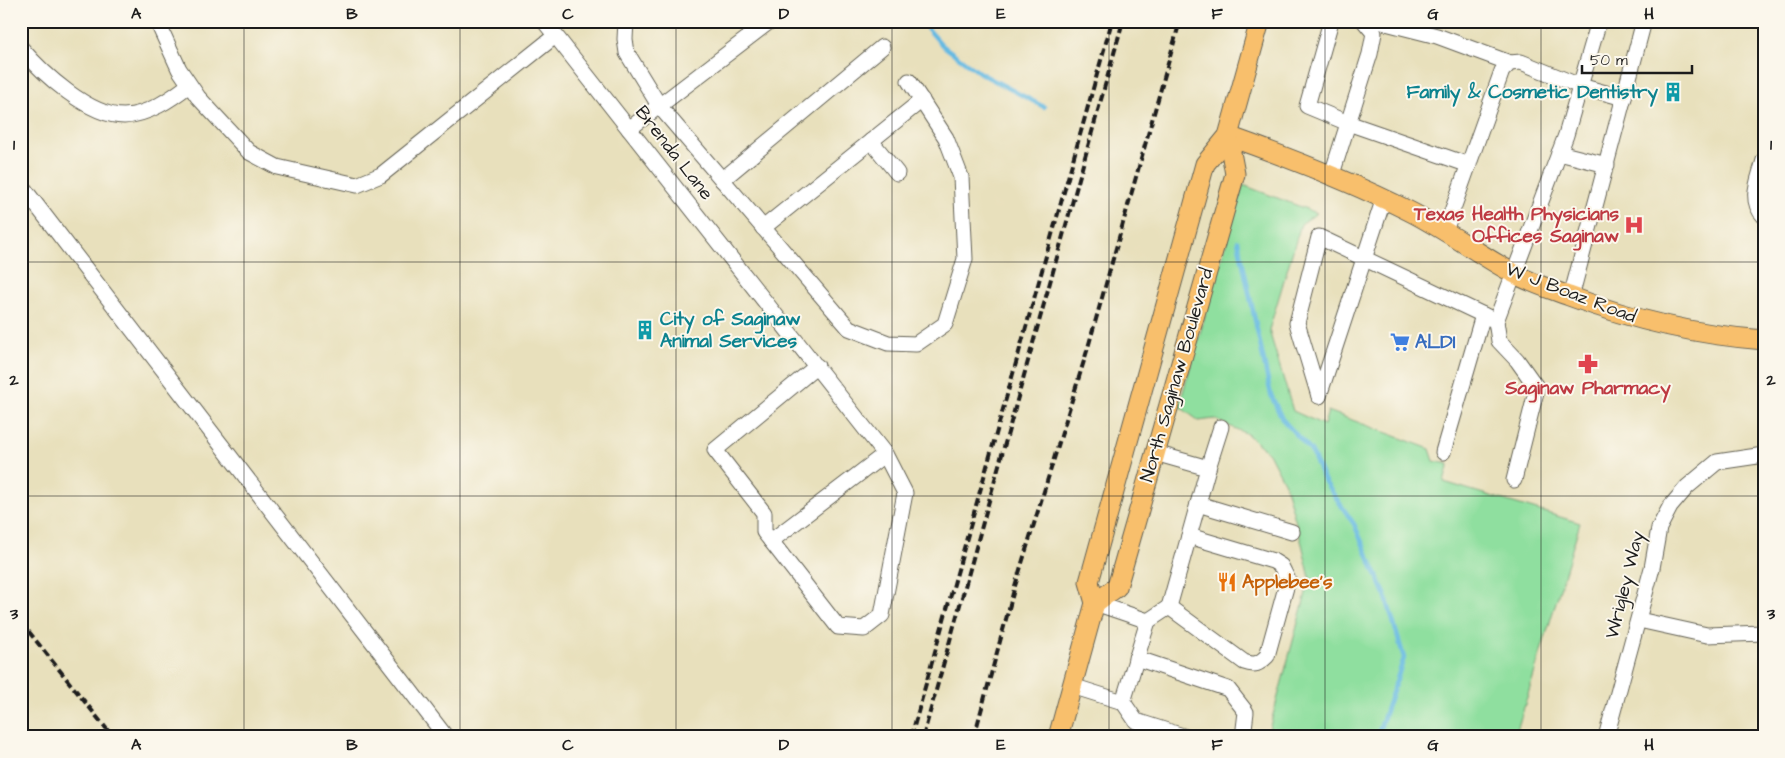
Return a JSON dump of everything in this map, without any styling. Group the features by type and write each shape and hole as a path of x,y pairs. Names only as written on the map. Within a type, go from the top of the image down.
{"main road":[{"name":"North Saginaw Boulevard","path":"1058,737 1094,603 1089,582 1205,164 1228,136 1260,21"},
{"name":"North Saginaw Boulevard","path":"1094,603 1117,587 1235,174 1228,136"},
{"name":"W J Boaz Road","path":"1228,136 1332,174 1384,198 1515,274 1571,297 1650,323 1711,335 1764,340"}],"street":[{"path":"157,21 179,69 198,98 250,152 277,167 357,185 381,175 556,36"},
{"name":"Brenda Lane","path":"544,21 885,454 905,494 882,615 864,629 838,627 771,541"},
{"path":"626,21 625,39 627,52 660,107 849,328 888,343 916,344 945,324 965,259 961,177 946,138 909,82"},
{"path":"629,129 770,21"},
{"path":"1331,21 1307,106 1348,124 1470,165"},
{"path":"1332,174 1370,54 1374,32 1364,21"},
{"path":"1378,21 1437,36 1510,63 1521,62 1580,86 1624,98"},
{"path":"1443,452 1489,318 1515,274 1559,153 1599,21"},
{"path":"1571,297 1644,21"},
{"path":"722,180 882,47"},
{"path":"21,48 56,83 74,96 110,114 126,116 154,108 189,85"},
{"path":"1445,232 1502,71 1510,63"},
{"path":"763,228 922,100"},
{"path":"871,141 896,173"},
{"path":"1559,153 1607,165"},
{"path":"1762,215 1755,198 1764,160"},
{"path":"21,185 446,737"},
{"path":"1384,198 1363,258 1319,396 1297,323 1319,237 1363,258 1489,318 1499,341 1517,360 1537,388 1514,480"},
{"path":"817,366 715,450 764,513 764,532 771,541 885,454"},
{"path":"1123,702 1148,621 1169,607 1221,427"},
{"path":"1155,453 1208,468"},
{"name":"Wrigley Way","path":"1606,737 1639,620 1660,528 1676,500 1687,487 1717,462 1764,454"},
{"path":"1198,504 1292,532"},
{"path":"1169,607 1244,662 1254,665 1261,663 1267,656 1288,580 1286,572 1273,561 1189,536"},
{"path":"1094,603 1148,621"},
{"path":"1639,620 1707,635 1764,633"},
{"path":"1136,658 1228,689 1246,712 1243,737"},
{"path":"1072,686 1123,702 1136,721 1186,737"}],"green space":[{"path":"1243,185 1317,213 1301,224 1269,330 1293,411 1324,425 1328,411 1430,449 1434,461 1449,464 1444,482 1580,523 1515,737 1267,737 1310,578 1302,544 1285,484 1269,453 1247,434 1214,419 1199,421 1179,406"}],"waterway":[{"path":"921,21 942,45 980,73 1044,107"},
{"path":"1238,241 1271,395 1282,419 1311,451 1325,482 1354,524 1385,594 1404,658 1377,737"}],"railway":[{"path":"911,737 1112,21"},
{"path":"923,737 1123,21"},
{"path":"974,737 1015,586 1087,351 1180,21"},
{"path":"21,622 113,737"}],"place":[{"name":"Family & Cosmetic Dentistry","path":"1673,92"},
{"name":"Texas Health Physicians Offices Saginaw","path":"1634,225"},
{"name":"City of Saginaw Animal Services","path":"645,330"},
{"name":"ALDI","path":"1400,342"},
{"name":"Saginaw Pharmacy","path":"1588,364"},
{"name":"Applebee's","path":"1227,582"}]}
